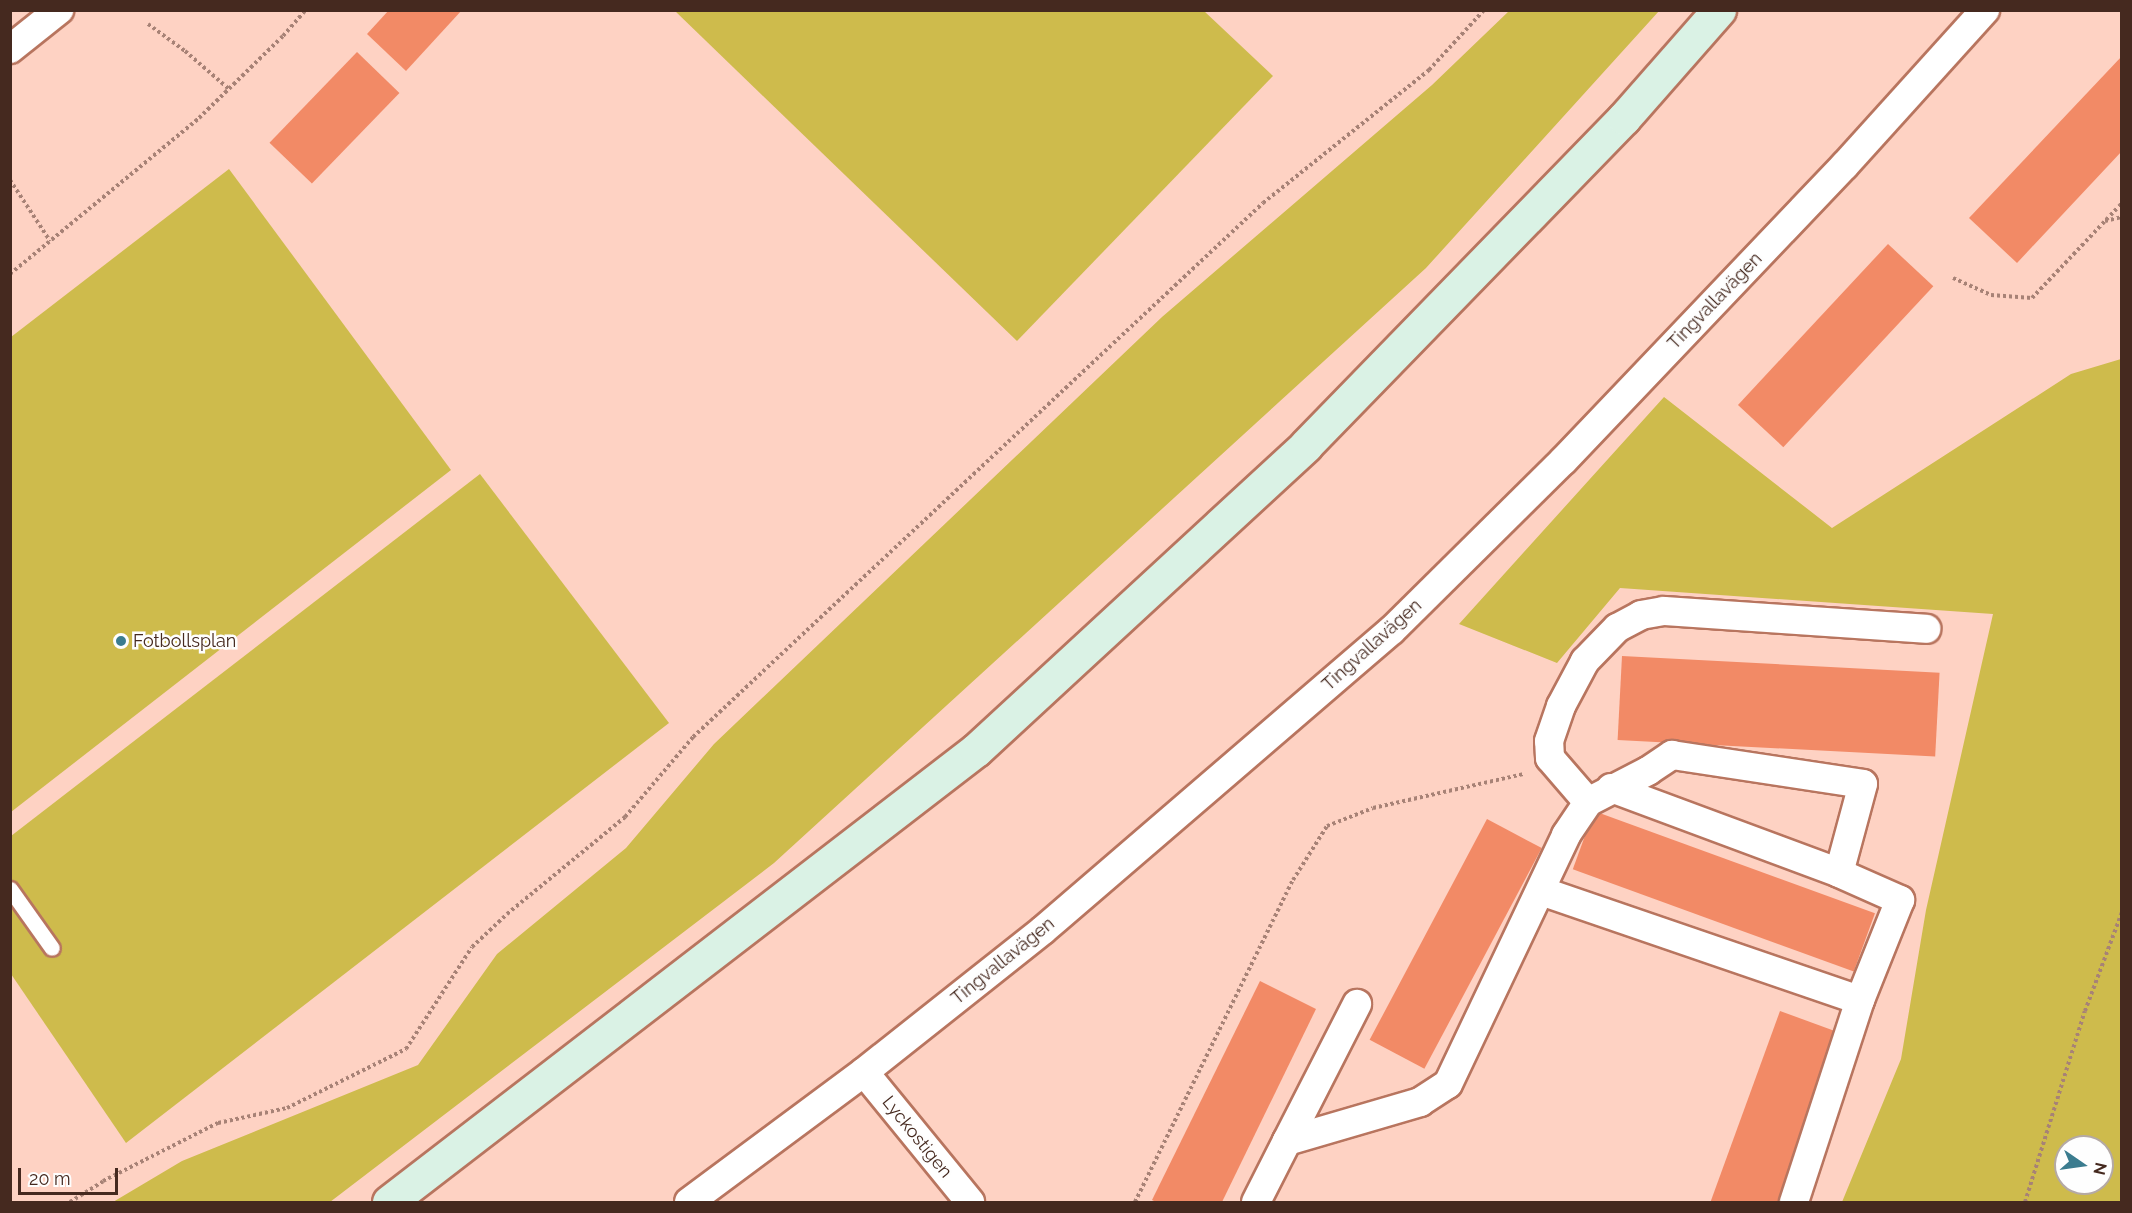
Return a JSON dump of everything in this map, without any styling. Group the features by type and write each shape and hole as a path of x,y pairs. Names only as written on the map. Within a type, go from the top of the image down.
{"main road":[{"path":"388,1203 976,750 1306,445 1624,118 1719,10"}],"street":[{"path":"10,49 59,10"},
{"name":"Tingvallavägen","path":"689,1203 864,1072 1043,930 1392,630 1571,453 1845,165 1985,10"},
{"path":"1794,1203 1860,1000 1900,900 1839,873 1599,795 1550,758 1549,741 1561,706 1585,661 1617,628 1641,615 1664,611 1926,629"},
{"path":"1287,1141 1420,1102 1448,1084 1566,835 1599,795 1648,771 1672,754 1863,784 1839,873"},
{"path":"1541,891 1860,1000"},
{"path":"1256,1203 1357,1004"},
{"name":"Lyckostigen","path":"864,1072 970,1203"}],"lane":[{"path":"10,889 52,948"}],"path":[{"path":"10,274 199,118 283,36 306,10"},
{"path":"70,1203 103,1181 208,1128 287,1108 406,1048 472,947 507,914 625,817 693,737 976,469 1088,370 1263,203 1429,70 1484,10"},
{"path":"148,24 186,51 229,89"},
{"path":"10,180 50,242"},
{"path":"1953,278 1990,295 2031,298 2121,203"},
{"path":"2105,221 2121,217"},
{"path":"1135,1203 1293,880 1328,826 1373,808 1521,776 1550,758"},
{"path":"2025,1203 2085,1011 2121,912"}],"shaded area":[{"path":"675,11 1204,11 1273,76 1017,341"},
{"path":"1509,11 1659,11 1426,268 774,863 330,1202 113,1202 182,1161 418,1065 497,954 626,848 714,744 1162,317 1432,85"},
{"name":"Fotbollsplan","path":"229,169 451,470 11,812 11,337"},
{"path":"2121,359 2121,1202 1842,1202 1901,1059 1926,910 1993,614 1620,588 1557,663 1459,624 1664,397 1832,528 2071,374"},
{"path":"480,474 669,723 126,1143 11,974 11,836"}],"building":[{"path":"389,10 462,10 406,71 367,34"},
{"path":"357,52 399,93 312,184 269,143"},
{"path":"2122,56 2122,151 2017,263 1969,218"},
{"path":"1888,244 1933,286 1783,447 1738,405"},
{"path":"1622,656 1940,673 1935,757 1618,740"},
{"path":"1594,811 1875,913 1854,972 1573,869"},
{"path":"1487,819 1542,848 1424,1069 1370,1040"},
{"path":"1260,981 1316,1009 1222,1202 1156,1202 1152,1200"},
{"path":"1780,1011 1843,1034 1782,1202 1711,1202"}],"place":[{"name":"Fotbollsplan","path":"121,641"}]}
